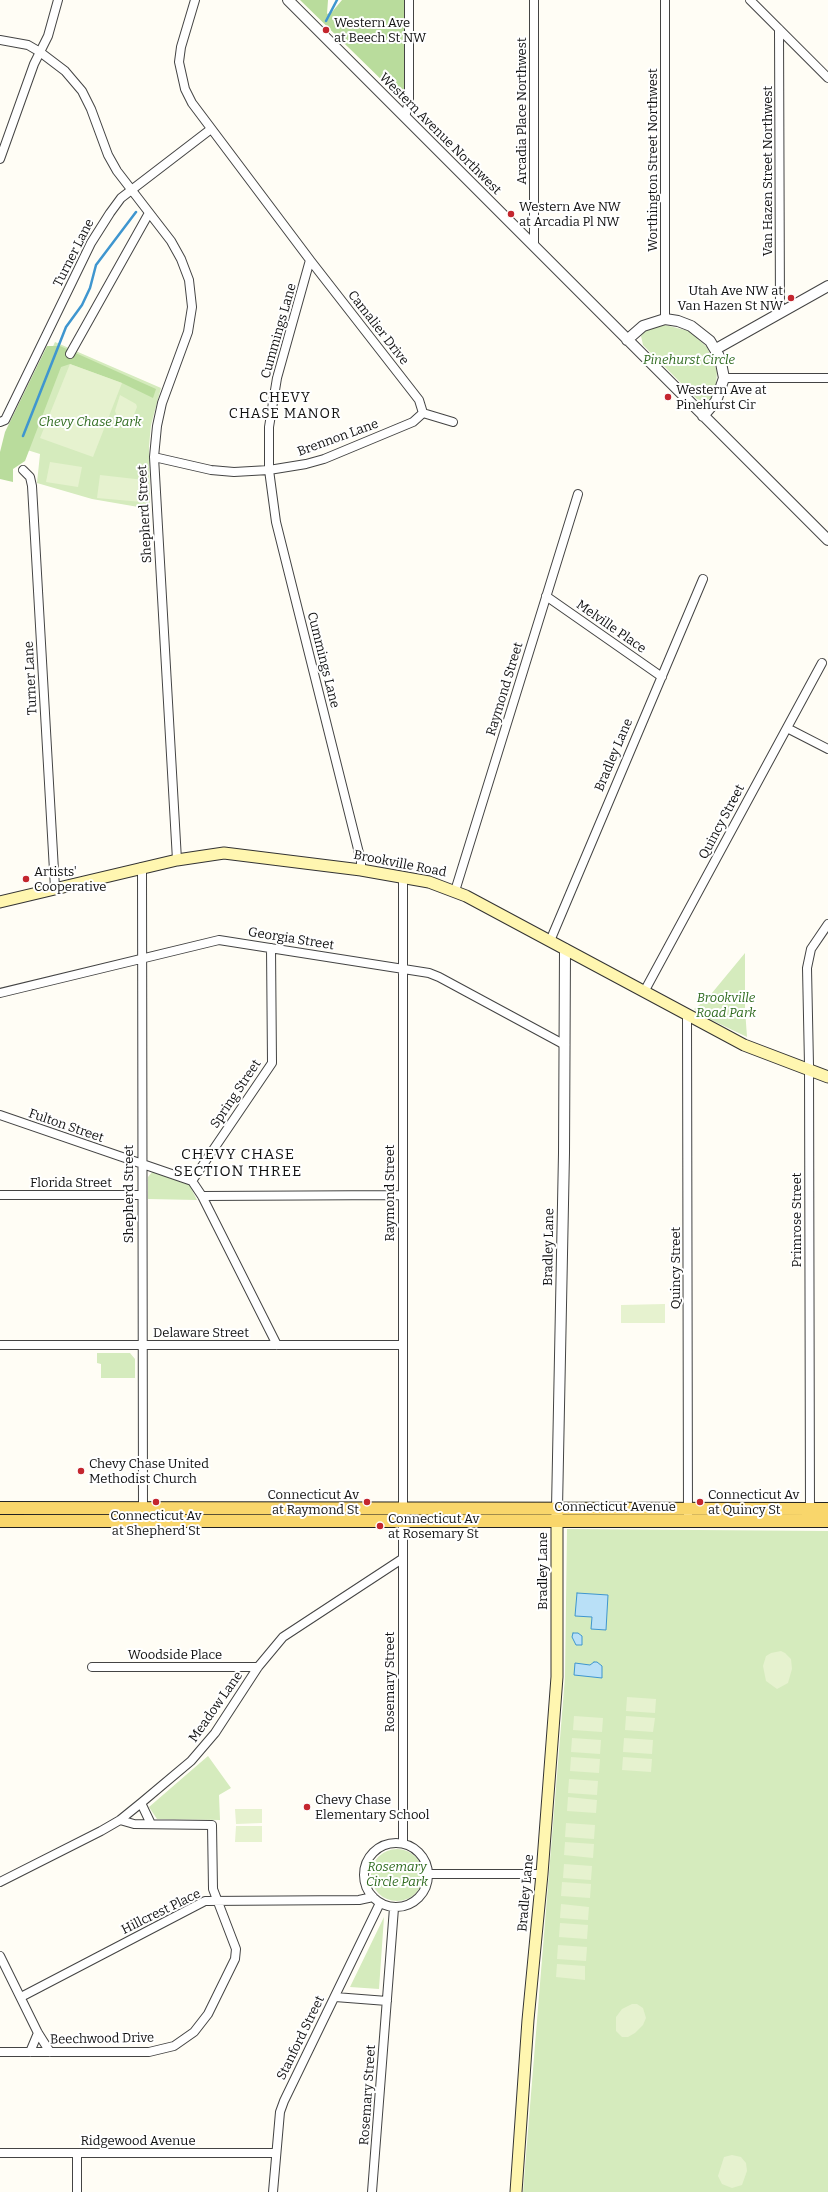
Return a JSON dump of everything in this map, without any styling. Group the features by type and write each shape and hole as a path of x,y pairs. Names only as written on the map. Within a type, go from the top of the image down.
{"main road":[{"name":"Brookville Road","path":"0,902 208,854 239,854 361,870 429,882 455,891 749,1047 828,1077"},
{"name":"Connecticut Avenue","path":"0,1508 688,1508 810,1515 828,1521"},
{"name":"Bradley Lane","path":"516,2192 528,2020 542,1874 557,1677 557,1508"},
{"name":"Connecticut Avenue","path":"0,1521 688,1521 810,1515 828,1508"}],"street":[{"path":"0,159 40,52 48,36 58,0"},
{"path":"195,0 181,47 181,76 192,103 310,260"},
{"name":"Western Avenue Northwest","path":"288,0 828,540"},
{"path":"405,117 409,101 409,0"},
{"name":"Arcadia Place Northwest","path":"534,0 534,246"},
{"name":"Worthington Street Northwest","path":"665,0 665,319"},
{"path":"750,0 828,78"},
{"name":"Van Hazen Street Northwest","path":"779,29 780,312"},
{"name":"Shepherd Street","path":"0,40 28,45 40,52 64,71 82,91 91,109 108,156 171,241 181,259 189,280 192,307 188,332 162,403 157,426 154,457 177,860"},
{"name":"Turner Lane","path":"1,422 5,420 91,242 102,223 121,198 211,129"},
{"path":"70,354 149,213"},
{"name":"Camalier Drive","path":"310,260 419,400 423,413"},
{"name":"Cummings Lane","path":"310,260 277,378 269,427 269,470 276,522 357,847 361,870"},
{"path":"716,349 828,286"},
{"path":"627,340 646,324 665,319 678,321 694,328 705,336 716,349 722,362 724,378 716,401 703,416"},
{"path":"724,378 828,378"},
{"path":"423,413 453,422"},
{"name":"Brennon Lane","path":"154,457 211,470 234,472 269,470 306,464 324,459 413,422 423,413"},
{"name":"Turner Lane","path":"23,470 30,477 32,486 56,888"},
{"name":"Raymond Street","path":"455,891 578,494"},
{"name":"Bradley Lane","path":"550,941 703,579"},
{"name":"Melville Place","path":"546,596 662,678"},
{"name":"Quincy Street","path":"644,992 822,663"},
{"path":"787,728 828,749"},
{"name":"Shepherd Street","path":"142,868 143,1521"},
{"name":"Raymond Street","path":"402,877 402,1508"},
{"name":"Primrose Street","path":"810,1515 808,959 815,941 828,924"},
{"name":"Georgia Street","path":"0,993 219,940 401,968 439,976 565,1045"},
{"name":"Spring Street","path":"192,1181 272,1063 271,948"},
{"name":"Bradley Lane","path":"557,1508 565,1045 565,949"},
{"name":"Quincy Street","path":"687,1015 688,1521"},
{"name":"Fulton Street","path":"0,1116 192,1181"},
{"path":"192,1181 202,1196 277,1345"},
{"name":"Florida Street","path":"0,1195 142,1195"},
{"path":"202,1196 402,1195"},
{"name":"Delaware Street","path":"0,1345 402,1345"},
{"path":"402,1508 402,1521"},
{"name":"Rosemary Street","path":"402,1521 402,1843"},
{"name":"Meadow Lane","path":"0,1882 120,1820 191,1761 215,1733 272,1647 290,1631 402,1559"},
{"name":"Woodside Place","path":"92,1667 258,1667"},
{"path":"120,1820 134,1824 151,1824 141,1803"},
{"name":"Beechwood Drive","path":"0,2052 149,2052 174,2046 194,2032 208,2014 236,1954 235,1942 216,1901 213,1889 212,1826 151,1824"},
{"path":"392,1843 402,1843 413,1847 421,1854 427,1863 429,1874 428,1885 423,1894 415,1902 405,1907 394,1908 380,1903 373,1897 367,1889 364,1879 364,1869 368,1859 374,1851 392,1843"},
{"path":"429,1874 542,1874"},
{"name":"Hillcrest Place","path":"21,1997 205,1901 359,1900 373,1897"},
{"name":"Stanford Street","path":"273,2192 280,2112 284,2101 380,1903"},
{"name":"Rosemary Street","path":"372,2192 394,1908"},
{"path":"0,1956 38,2033 50,2052"},
{"path":"335,1997 387,2001"},
{"path":"30,2052 38,2033"},
{"name":"Ridgewood Avenue","path":"0,2153 276,2153"},
{"path":"77,2153 77,2192"}],"green space":[{"path":"300,0 328,0 327,14 332,12 342,0 404,0 405,94 397,95"},
{"name":"Pinehurst Circle","path":"665,325 689,331 707,347 717,371 716,388 712,398 703,401 697,399 643,345 641,336 646,330"},
{"name":"Chevy Chase Park","path":"55,342 161,388 151,425 149,446 150,509 92,499 37,483 40,454 8,444"},
{"path":"47,346 60,346 156,389 153,398 122,383 70,364 61,367 25,461 13,469 13,482 0,479 0,452 5,432"},
{"path":"70,364 122,383 93,457 40,438"},
{"path":"120,395 136,404 137,407 130,425 118,419 115,411"},
{"path":"50,462 82,467 78,487 46,482"},
{"path":"100,475 144,480 142,502 97,498"},
{"name":"Brookville Road Park","path":"745,953 745,1009 747,1037 701,1015 694,1009 707,999"},
{"path":"153,1171 189,1184 197,1200 148,1199 148,1177"},
{"path":"665,1304 665,1323 621,1323 621,1305"},
{"path":"97,1353 130,1353 135,1359 135,1378 101,1378 101,1364 97,1363"},
{"path":"567,1529 828,1531 828,2192 523,2192 565,1677"},
{"path":"781,1651 791,1659 792,1669 788,1683 777,1689 766,1681 763,1666 766,1656 771,1653"},
{"path":"627,1697 656,1699 655,1713 626,1711"},
{"path":"574,1716 603,1718 602,1732 573,1730"},
{"path":"626,1716 655,1718 653,1732 625,1730"},
{"path":"572,1738 601,1740 600,1754 571,1752"},
{"path":"624,1738 653,1740 652,1754 623,1752"},
{"path":"208,1756 231,1788 219,1795 220,1820 157,1819 149,1807"},
{"path":"571,1757 600,1759 599,1773 570,1771"},
{"path":"623,1757 652,1759 651,1772 622,1770"},
{"path":"569,1779 598,1781 597,1795 568,1793"},
{"path":"568,1797 597,1800 596,1813 567,1811"},
{"path":"235,1809 262,1809 262,1823 236,1824"},
{"path":"566,1823 595,1825 594,1839 565,1837"},
{"path":"236,1826 262,1826 262,1842 235,1842"},
{"path":"565,1842 594,1844 593,1858 564,1855"},
{"name":"Rosemary Circle Park","path":"392,1849 402,1849 416,1856 423,1870 423,1880 416,1894 402,1901 392,1901 382,1897 375,1890 371,1880 371,1870 375,1860 382,1853"},
{"path":"564,1864 592,1866 591,1880 563,1878"},
{"path":"562,1882 591,1884 590,1898 561,1896"},
{"path":"561,1904 589,1907 588,1920 560,1918"},
{"path":"384,1917 379,1989 350,1987"},
{"path":"560,1923 588,1925 587,1939 559,1937"},
{"path":"558,1945 587,1947 586,1961 557,1959"},
{"path":"557,1964 585,1966 585,1980 556,1977"},
{"path":"632,2004 637,2004 643,2008 646,2018 643,2025 635,2033 628,2037 622,2037 616,2031 616,2017 622,2009"},
{"path":"732,2155 741,2157 746,2163 747,2171 742,2185 732,2188 722,2184 718,2176 724,2157"}],"water":[{"path":"577,1593 608,1595 606,1630 591,1629 592,1617 575,1616"},
{"path":"573,1633 578,1633 582,1636 582,1645 576,1645 572,1637"},
{"path":"597,1662 602,1666 602,1678 574,1675 575,1663 590,1665"}],"waterway":[{"path":"326,21 337,0"},
{"path":"23,436 66,327 82,305 90,288 96,265 136,212"}],"place":[{"name":"Western Ave at Beech St NW","path":"326,30"},
{"name":"Western Ave NW at Arcadia Pl NW","path":"511,214"},
{"name":"Utah Ave NW at Van Hazen St NW","path":"791,298"},
{"name":"Western Ave at Pinehurst Cir","path":"668,397"},
{"name":"Artists' Cooperative","path":"26,879"},
{"name":"Chevy Chase United Methodist Church","path":"81,1471"},
{"name":"Connecticut Av at Shepherd St","path":"156,1502"},
{"name":"Connecticut Av at Raymond St","path":"367,1502"},
{"name":"Connecticut Av at Quincy St","path":"700,1502"},
{"name":"Connecticut Av at Rosemary St","path":"380,1526"},
{"name":"Chevy Chase Elementary School","path":"307,1807"}],"district":[{"name":"CHEVY CHASE MANOR","path":"285,406"},
{"name":"CHEVY CHASE SECTION THREE","path":"238,1164"}]}
